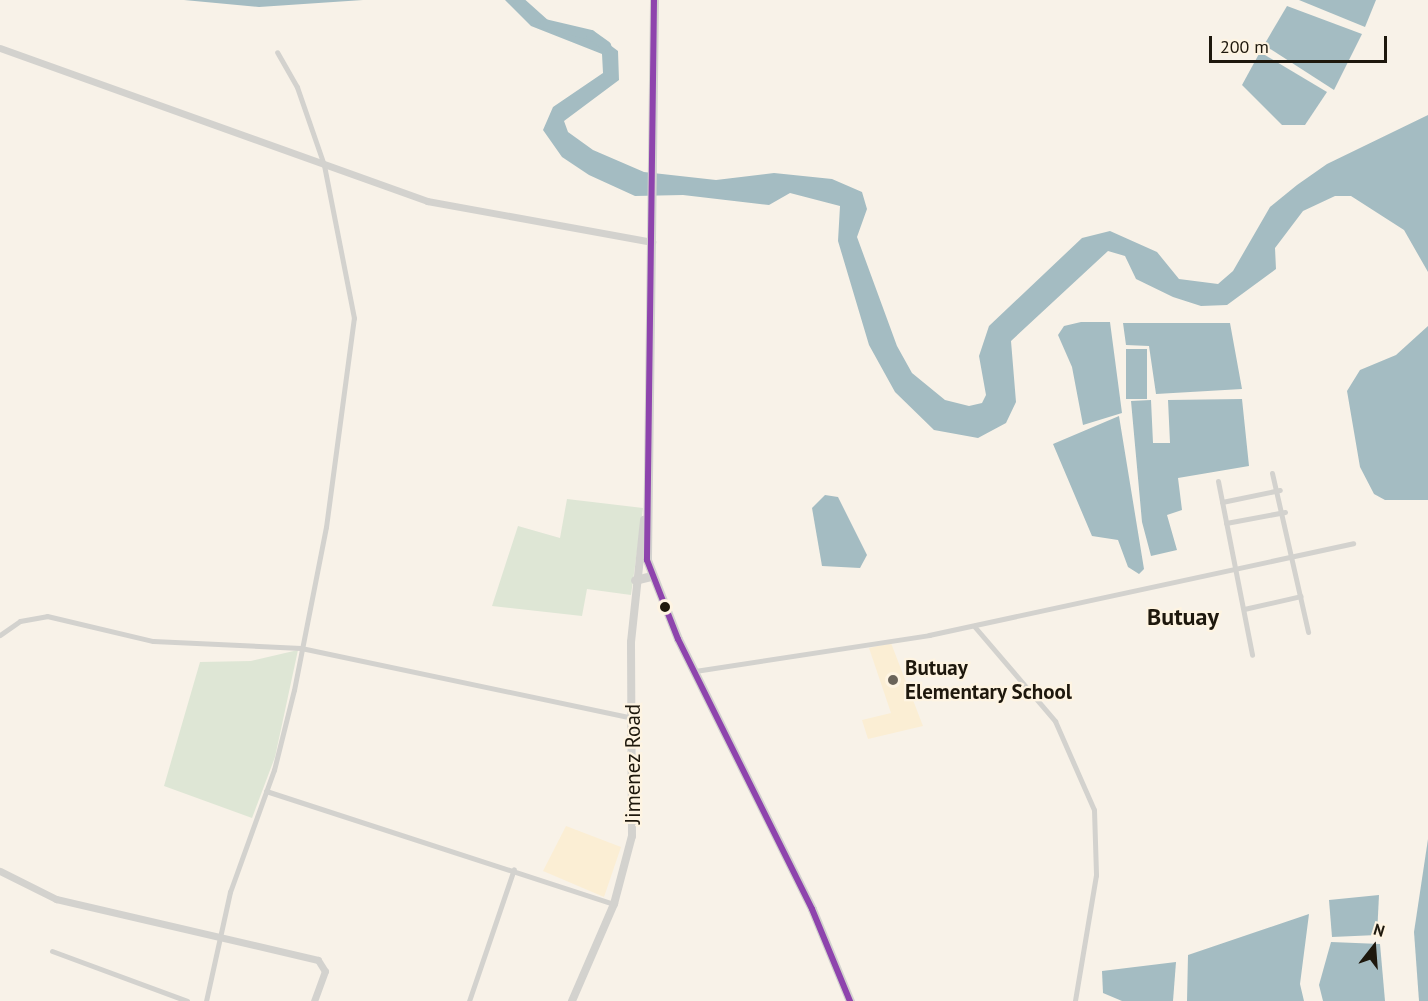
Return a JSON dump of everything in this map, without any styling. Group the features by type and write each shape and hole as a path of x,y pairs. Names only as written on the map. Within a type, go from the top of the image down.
{"highway":[{"path":"654,0 656,161 644,543 651,576 812,909 850,1001"},
{"path":"638,580 651,576"}],"main road":[{"name":"Jimenez Road","path":"572,1001 614,904 635,819 632,659 644,520"},
{"name":"Jimenez Road","path":"638,580 644,543"}],"street":[{"path":"0,48 324,165 468,212 652,242"},
{"path":"206,1001 218,938 281,747 326,527 354,318 324,165 297,87 277,52"},
{"path":"1272,473 1280,490 1285,512 1308,632"},
{"path":"1218,482 1252,655"},
{"path":"1222,502 1280,490"},
{"path":"1226,523 1285,512"},
{"path":"695,671 974,626 1293,554 1353,543"},
{"path":"1244,609 1301,596"},
{"path":"0,635 20,621 47,616 153,641 301,648 634,718"},
{"path":"974,626 1055,721 1094,810 1096,875 1076,1001"},
{"path":"266,790 514,869 614,904"},
{"path":"469,1001 514,869"},
{"path":"0,871 56,899 318,960 325,970 314,1001"},
{"path":"52,951 187,1001"}],"shaded area":[{"name":"Butuay Elementary School","path":"891,643 923,726 868,739 862,720 891,713 869,648"},
{"path":"566,826 621,847 604,897 543,871"}],"green space":[{"path":"567,499 643,508 631,595 587,589 582,616 492,606 518,526 560,538"},
{"path":"298,650 275,757 252,818 164,786 200,662 251,661"}],"water":[{"path":"184,0 363,0 259,7"},
{"path":"505,0 514,0 542,26 602,39 618,51 619,80 564,121 568,132 593,150 644,172 716,180 774,173 832,179 862,192 867,209 857,237 897,346 912,373 945,400 969,406 982,403 986,395 979,356 989,326 1082,238 1110,231 1157,252 1179,279 1218,284 1233,271 1270,207 1297,185 1327,164 1428,115 1428,272 1404,230 1351,196 1335,196 1303,211 1275,248 1276,269 1227,305 1201,306 1173,297 1136,279 1125,256 1108,251 1011,341 1016,402 1006,423 978,438 934,430 895,392 869,345 838,241 840,206 790,193 769,205 683,195 635,196 589,175 562,157 543,130 553,107 603,73 602,54 531,26"},
{"path":"1299,0 1376,0 1365,27"},
{"path":"1287,6 1362,34 1334,90 1264,45"},
{"path":"1260,52 1327,92 1305,125 1282,125 1242,85"},
{"path":"1081,322 1110,322 1122,413 1083,425 1072,367 1058,335 1064,326"},
{"path":"1123,323 1230,323 1242,389 1156,394 1149,346 1126,345"},
{"path":"1428,326 1428,500 1385,500 1374,494 1360,467 1347,391 1360,370 1396,355"},
{"path":"1126,349 1147,349 1147,399 1126,399"},
{"path":"1242,399 1249,466 1178,478 1182,510 1167,515 1177,550 1151,556 1142,522 1131,401 1151,400 1153,443 1170,443 1168,400"},
{"path":"1119,416 1144,569 1139,574 1128,567 1118,540 1092,536 1053,444"},
{"path":"825,495 838,497 867,555 860,568 822,566 812,508"},
{"path":"1428,839 1428,1001 1419,1001 1414,932"},
{"path":"1379,895 1377,935 1332,937 1329,900"},
{"path":"1309,914 1300,984 1304,1001 1187,1001 1188,955"},
{"path":"1331,942 1380,944 1385,1001 1323,1001 1319,985"},
{"path":"1176,962 1173,1001 1122,1001 1103,993 1102,971"}],"waterway":[{"path":"518,0 545,24 591,35 606,46"}],"transit line":[{"path":"654,0 647,560 678,639 812,909 850,1001"}],"place":[{"name":"Butuay Elementary School","path":"893,680"}],"district":[{"name":"Butuay","path":"1183,617"}]}
